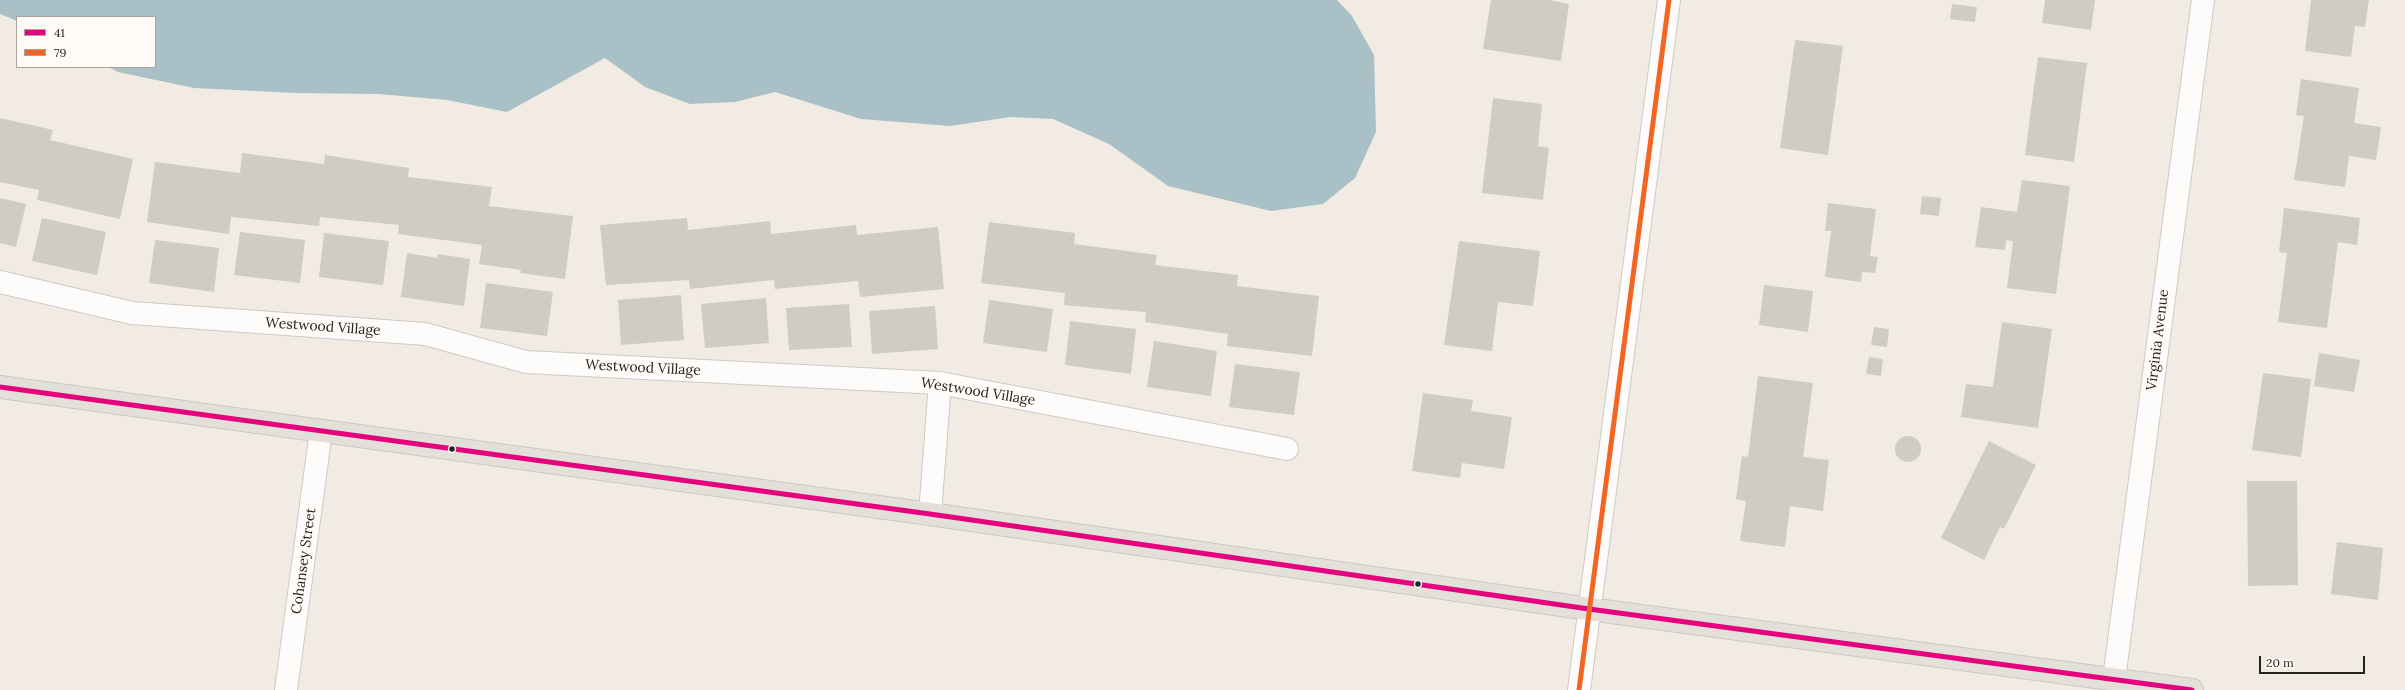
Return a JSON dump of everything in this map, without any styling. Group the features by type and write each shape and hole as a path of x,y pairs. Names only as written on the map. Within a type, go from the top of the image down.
{"main road":[{"path":"0,387 930,514 1589,609 2192,690"}],"street":[{"path":"1579,690 1669,0"},
{"name":"Virginia Avenue","path":"2114,679 2203,0"},
{"name":"Westwood Village","path":"0,282 132,313 425,334 526,362 940,384 1288,449"},
{"path":"930,514 940,384"},
{"name":"Cohansey Street","path":"286,690 321,431"}],"water":[{"path":"0,0 1337,0 1352,16 1374,55 1376,132 1355,178 1323,204 1271,211 1168,186 1109,144 1053,119 1011,117 950,126 861,119 775,92 735,102 690,104 645,87 605,58 507,112 447,100 378,94 294,93 194,88 118,72 110,68 156,68 156,16 16,16 16,21 0,14"}],"building":[{"path":"1491,0 1550,0 1569,4 1561,61 1483,49"},
{"path":"2045,0 2095,0 2091,30 2042,23"},
{"path":"2311,0 2369,0 2365,27 2355,26 2351,57 2305,51"},
{"path":"1952,4 1977,7 1975,22 1950,19"},
{"path":"1795,40 1843,46 1828,155 1780,148"},
{"path":"2038,57 2087,63 2074,162 2025,155"},
{"path":"2301,79 2359,88 2354,123 2381,127 2376,160 2349,156 2345,187 2294,180 2304,116 2296,115"},
{"path":"1493,98 1542,104 1538,146 1549,148 1543,200 1482,193"},
{"path":"0,118 53,130 50,140 133,159 120,219 37,200 39,190 0,182"},
{"path":"242,153 324,164 325,155 409,168 408,177 492,187 489,206 573,216 565,279 520,273 521,270 479,264 482,245 398,234 399,225 320,217 319,226 231,217 229,234 147,222 155,162 240,173"},
{"path":"2022,180 2070,186 2056,294 2007,288 2013,241 2006,240 2005,250 1975,247 1981,207 2017,212"},
{"path":"1922,196 1941,198 1939,216 1920,214"},
{"path":"0,198 26,204 16,247 0,243"},
{"path":"1828,203 1876,209 1870,256 1878,257 1875,273 1862,272 1861,282 1825,277 1831,231 1825,231"},
{"path":"2284,208 2360,218 2357,245 2338,242 2327,328 2278,322 2287,253 2279,252"},
{"path":"42,218 106,232 97,275 32,261"},
{"path":"687,218 688,230 770,221 771,234 856,225 857,235 938,227 944,289 860,297 858,281 775,289 774,280 690,289 689,280 606,285 600,225"},
{"path":"989,222 1075,233 1074,244 1157,255 1155,265 1238,275 1237,286 1319,296 1312,356 1227,346 1228,334 1145,322 1146,312 1064,305 1065,293 981,283"},
{"path":"240,232 305,240 300,283 234,275"},
{"path":"324,233 389,241 383,285 319,277"},
{"path":"155,240 219,248 214,292 149,283"},
{"path":"1459,241 1540,251 1533,306 1498,302 1492,351 1444,345"},
{"path":"407,253 437,258 438,254 470,259 464,306 401,297"},
{"path":"486,283 553,292 547,336 480,328"},
{"path":"1764,285 1813,291 1808,332 1759,325"},
{"path":"681,295 684,340 621,345 618,300"},
{"path":"766,298 769,343 705,348 701,304"},
{"path":"989,300 1053,309 1047,352 983,343"},
{"path":"849,304 852,347 789,350 786,308"},
{"path":"935,306 938,349 872,354 869,311"},
{"path":"1070,321 1136,329 1131,374 1065,365"},
{"path":"2002,322 2052,329 2038,428 1961,417 1966,384 1993,387"},
{"path":"1874,327 1889,329 1887,347 1871,345"},
{"path":"1154,341 1217,351 1211,396 1147,387"},
{"path":"2319,353 2360,360 2354,392 2314,386"},
{"path":"1869,357 1883,359 1881,376 1866,374"},
{"path":"1235,364 1300,372 1294,415 1229,407"},
{"path":"2263,373 2311,379 2301,457 2252,450"},
{"path":"1758,376 1813,383 1803,457 1829,460 1823,511 1790,506 1785,547 1740,541 1746,501 1736,499 1742,456 1748,457"},
{"path":"1423,393 1473,400 1471,411 1512,417 1504,469 1462,463 1460,478 1412,471"},
{"path":"1908,436 1918,439 1921,449 1918,459 1908,462 1898,459 1895,449 1898,439"},
{"path":"1989,441 2036,465 2004,529 2000,527 1984,560 1941,538"},
{"path":"2247,481 2297,481 2298,585 2248,586"},
{"path":"2337,542 2383,548 2378,600 2331,594"}],"transit line":[{"name":"79","path":"1579,690 1669,0"},
{"name":"41","path":"0,387 930,514 1589,609 2192,690"}]}
